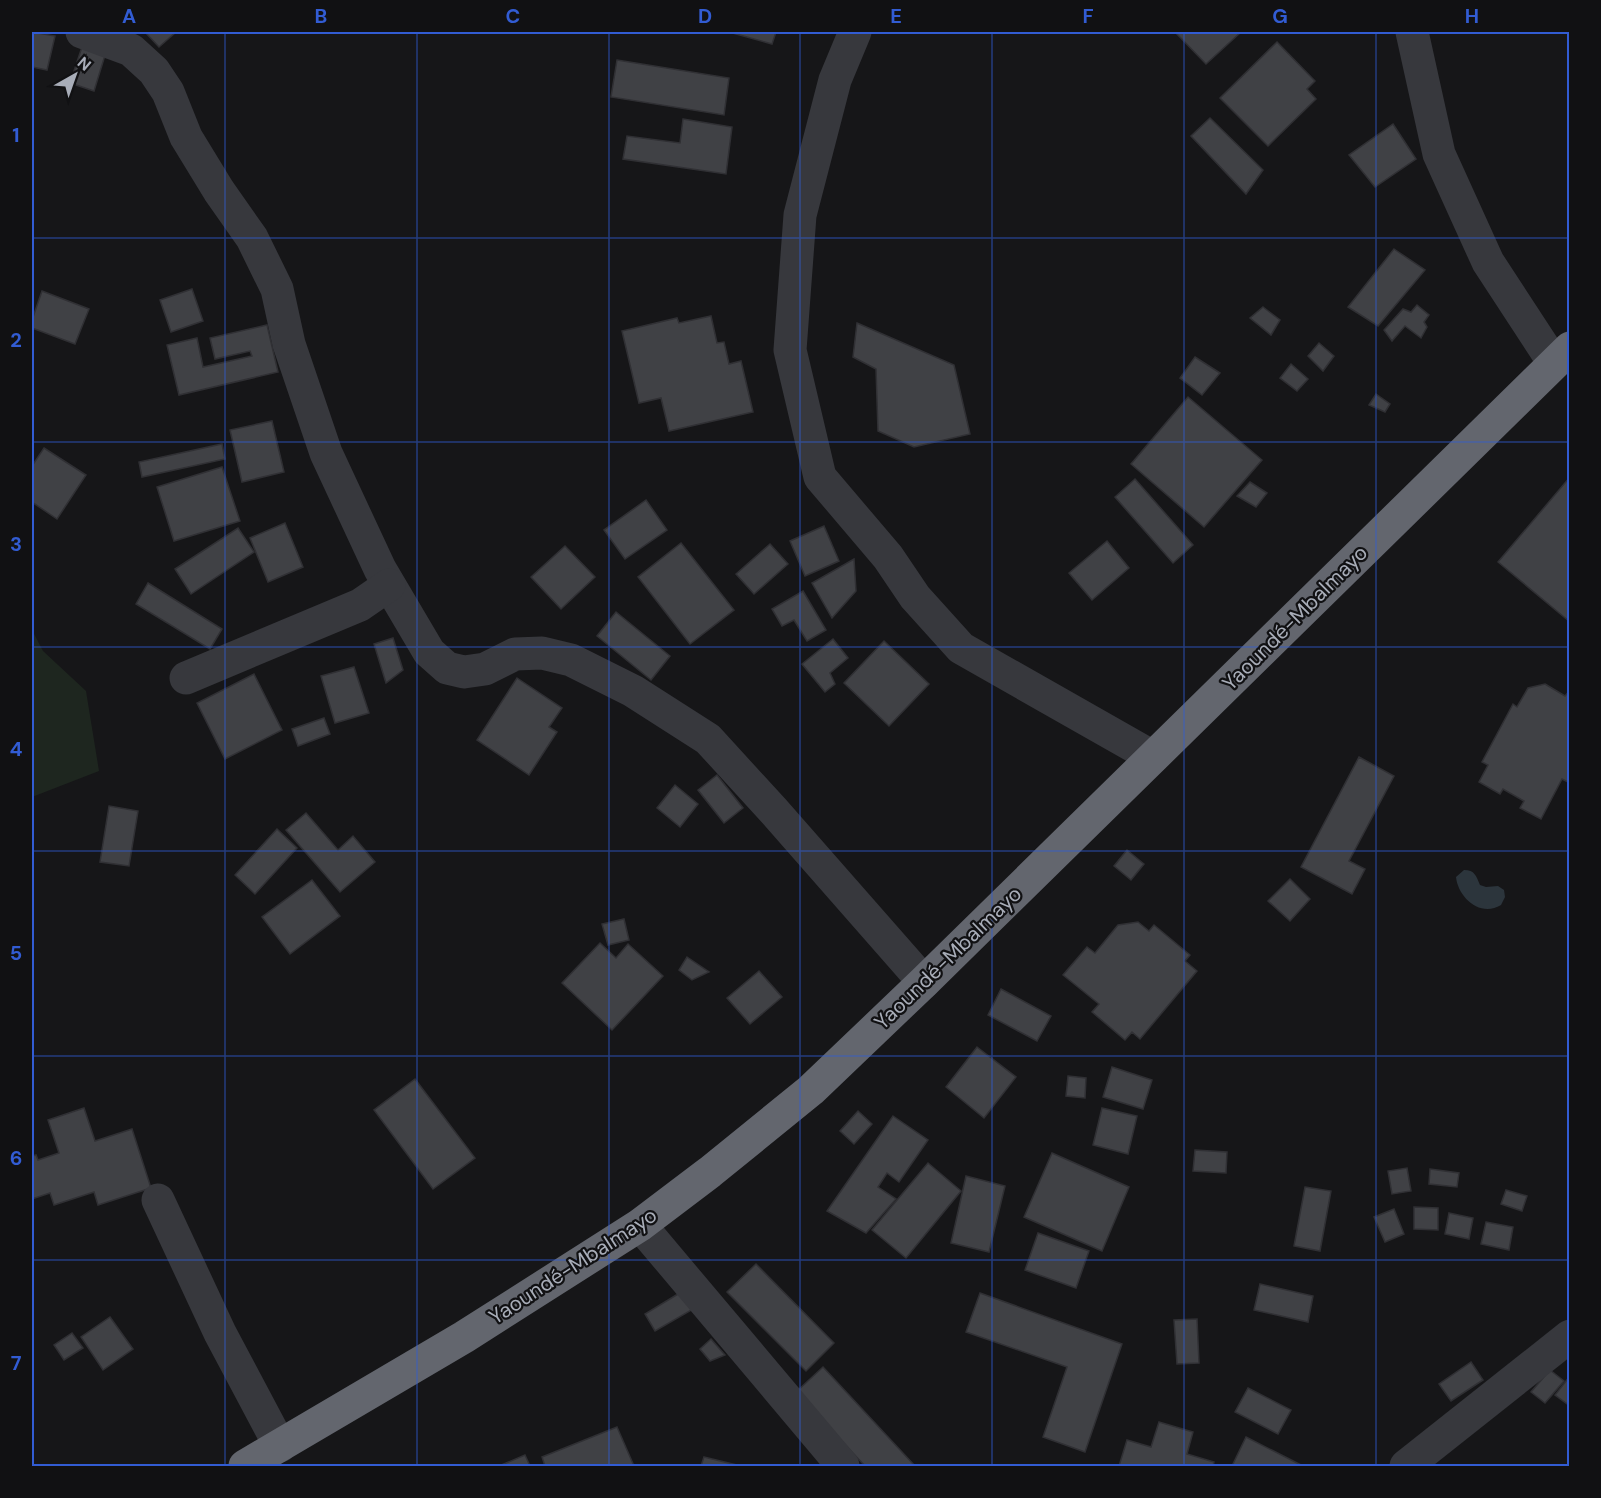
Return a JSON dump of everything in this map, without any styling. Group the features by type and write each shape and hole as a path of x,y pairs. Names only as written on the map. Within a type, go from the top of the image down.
{"highway":[{"name":"Yaoundé-Mbalmayo","path":"245,1467 464,1337 640,1225 811,1090 1562,356"}],"street":[{"path":"82,32 131,50 154,71 168,92 186,137 219,191 252,238 277,289 289,345 326,453 380,569 429,652 447,668 464,672 485,669 515,654 542,653 571,660 633,691 708,739 924,982"},
{"path":"855,32 835,80 800,215 790,350 820,477 888,557 915,597 961,648 1153,757"},
{"path":"1412,32 1439,154 1488,262 1562,356"},
{"path":"186,678 360,605 389,585"},
{"path":"158,1200 220,1333 280,1446"},
{"path":"640,1225 843,1467"},
{"path":"1406,1467 1569,1336"}],"shaded area":[{"path":"32,630 43,651 86,691 99,771 32,797"},
{"path":"1464,870 1473,872 1480,885 1498,886 1504,890 1505,897 1501,905 1485,909 1471,903 1461,892 1456,877"}],"building":[{"path":"32,32 55,36 47,70 32,67"},
{"path":"145,32 176,32 159,47"},
{"path":"729,32 776,32 772,44"},
{"path":"1175,32 1241,32 1206,64"},
{"path":"1277,42 1315,81 1307,89 1316,99 1268,146 1220,98"},
{"path":"83,44 106,52 94,91 70,83"},
{"path":"617,60 729,78 724,115 611,97"},
{"path":"1210,118 1263,170 1246,194 1191,136"},
{"path":"683,119 732,127 726,174 623,159 627,136 680,143"},
{"path":"1393,124 1416,159 1375,187 1349,155"},
{"path":"1394,249 1425,270 1378,326 1348,307"},
{"path":"192,289 203,321 171,332 160,300"},
{"path":"42,291 89,309 75,344 32,328 32,320"},
{"path":"1417,305 1429,315 1424,322 1427,327 1421,338 1405,326 1392,341 1384,330 1403,309 1411,312"},
{"path":"1263,307 1280,320 1271,335 1250,318"},
{"path":"711,316 717,343 724,342 729,364 741,361 753,412 669,431 661,398 639,403 622,331 677,318 679,323"},
{"path":"857,323 954,365 970,434 914,447 878,431 876,369 853,357"},
{"path":"267,325 278,372 179,395 167,345 197,338 203,367 252,356 250,351 215,359 210,338"},
{"path":"1319,343 1334,356 1323,371 1308,356"},
{"path":"1195,357 1220,373 1202,395 1180,378"},
{"path":"1291,364 1308,379 1297,391 1280,378"},
{"path":"1376,394 1390,404 1385,412 1369,405"},
{"path":"1188,397 1262,460 1204,527 1131,464"},
{"path":"272,421 284,472 242,482 230,430"},
{"path":"222,444 225,459 142,477 139,462"},
{"path":"44,448 86,475 57,519 32,502 32,466"},
{"path":"222,467 240,521 174,541 157,487"},
{"path":"1570,477 1570,622 1498,562"},
{"path":"1135,479 1193,545 1173,563 1115,497"},
{"path":"1250,482 1267,493 1256,507 1237,496"},
{"path":"646,500 667,530 625,559 604,530"},
{"path":"285,523 303,567 268,582 250,538"},
{"path":"824,526 839,561 805,576 790,541"},
{"path":"238,528 254,552 191,594 175,569"},
{"path":"1107,541 1129,568 1092,600 1069,573"},
{"path":"681,543 734,610 690,644 638,577"},
{"path":"770,544 788,564 754,594 736,574"},
{"path":"565,546 595,577 561,609 531,577"},
{"path":"854,559 856,591 832,618 812,583"},
{"path":"148,583 222,629 210,649 136,604"},
{"path":"803,591 826,630 807,641 794,620 782,626 772,609"},
{"path":"616,612 670,656 651,680 597,636"},
{"path":"393,638 403,670 386,683 374,644"},
{"path":"833,639 848,658 830,673 835,684 825,692 802,664"},
{"path":"884,641 929,684 889,726 844,683"},
{"path":"354,667 369,713 335,723 321,676"},
{"path":"254,674 282,730 225,759 197,703"},
{"path":"517,678 562,708 549,727 557,732 529,775 477,740"},
{"path":"1545,684 1565,696 1570,690 1570,783 1562,779 1541,819 1520,808 1524,801 1503,789 1500,794 1479,782 1488,765 1482,762 1513,704 1517,707 1528,688"},
{"path":"324,718 330,734 298,746 292,729"},
{"path":"1359,757 1394,776 1349,861 1365,869 1352,894 1301,867"},
{"path":"717,775 743,808 724,823 698,790"},
{"path":"675,785 698,804 680,827 657,808"},
{"path":"109,806 138,811 129,866 100,862"},
{"path":"306,813 338,850 353,836 375,862 340,892 286,830"},
{"path":"277,829 297,848 255,894 235,875"},
{"path":"1127,850 1144,864 1131,880 1114,866"},
{"path":"1290,879 1310,899 1290,921 1268,901"},
{"path":"312,880 340,916 290,954 262,917"},
{"path":"624,919 629,940 608,945 602,924"},
{"path":"1138,922 1149,931 1154,925 1190,955 1185,961 1197,971 1140,1039 1132,1032 1125,1040 1092,1012 1099,1004 1063,975 1087,947 1095,953 1118,925"},
{"path":"600,943 616,958 628,944 663,976 612,1030 562,983"},
{"path":"687,957 709,972 692,980 679,970"},
{"path":"759,971 782,997 750,1024 727,998"},
{"path":"1001,989 1051,1016 1037,1041 988,1015"},
{"path":"977,1047 1016,1077 984,1118 946,1087"},
{"path":"1112,1067 1152,1080 1143,1109 1103,1097"},
{"path":"1068,1076 1086,1078 1085,1098 1066,1096"},
{"path":"415,1079 475,1158 433,1189 374,1110"},
{"path":"84,1108 95,1141 132,1129 151,1188 98,1205 94,1192 54,1205 50,1193 32,1199 32,1156 36,1155 38,1160 59,1153 48,1120"},
{"path":"1102,1108 1137,1116 1128,1154 1093,1145"},
{"path":"858,1111 872,1124 854,1144 840,1131"},
{"path":"893,1116 928,1140 899,1182 887,1173 878,1187 896,1199 866,1233 827,1211"},
{"path":"1195,1150 1227,1152 1226,1173 1193,1171"},
{"path":"1052,1153 1129,1187 1102,1251 1024,1217"},
{"path":"928,1163 961,1191 906,1258 872,1230"},
{"path":"1407,1168 1411,1191 1392,1194 1388,1171"},
{"path":"1430,1169 1459,1173 1457,1187 1429,1184"},
{"path":"966,1176 1005,1186 989,1252 951,1243"},
{"path":"1305,1187 1331,1191 1320,1251 1294,1246"},
{"path":"1506,1190 1527,1196 1522,1211 1501,1204"},
{"path":"1414,1207 1438,1208 1438,1230 1414,1229"},
{"path":"1394,1209 1404,1234 1385,1242 1374,1217"},
{"path":"1449,1213 1473,1218 1469,1239 1445,1234"},
{"path":"1486,1222 1513,1227 1509,1250 1481,1244"},
{"path":"1038,1233 1089,1251 1076,1288 1025,1270"},
{"path":"756,1264 834,1343 806,1371 727,1292"},
{"path":"1260,1284 1313,1296 1308,1322 1254,1310"},
{"path":"980,1293 1122,1344 1085,1452 1043,1437 1067,1367 966,1332"},
{"path":"678,1294 695,1308 655,1331 645,1314"},
{"path":"110,1317 133,1349 103,1370 81,1337"},
{"path":"1197,1319 1199,1363 1177,1364 1174,1320"},
{"path":"72,1333 83,1348 64,1360 54,1345"},
{"path":"711,1339 725,1355 710,1361 700,1349"},
{"path":"1471,1362 1483,1380 1451,1401 1439,1384"},
{"path":"823,1367 915,1466 865,1466 796,1392"},
{"path":"1550,1370 1564,1381 1545,1403 1531,1392"},
{"path":"1570,1376 1570,1406 1555,1395"},
{"path":"1248,1388 1291,1410 1278,1434 1235,1412"},
{"path":"1159,1422 1193,1432 1187,1454 1214,1462 1213,1466 1119,1466 1127,1440 1151,1447"},
{"path":"617,1427 634,1466 545,1466 542,1457"},
{"path":"1246,1437 1303,1466 1232,1466"},
{"path":"525,1455 530,1466 499,1466"},
{"path":"704,1457 741,1466 701,1466"}]}
